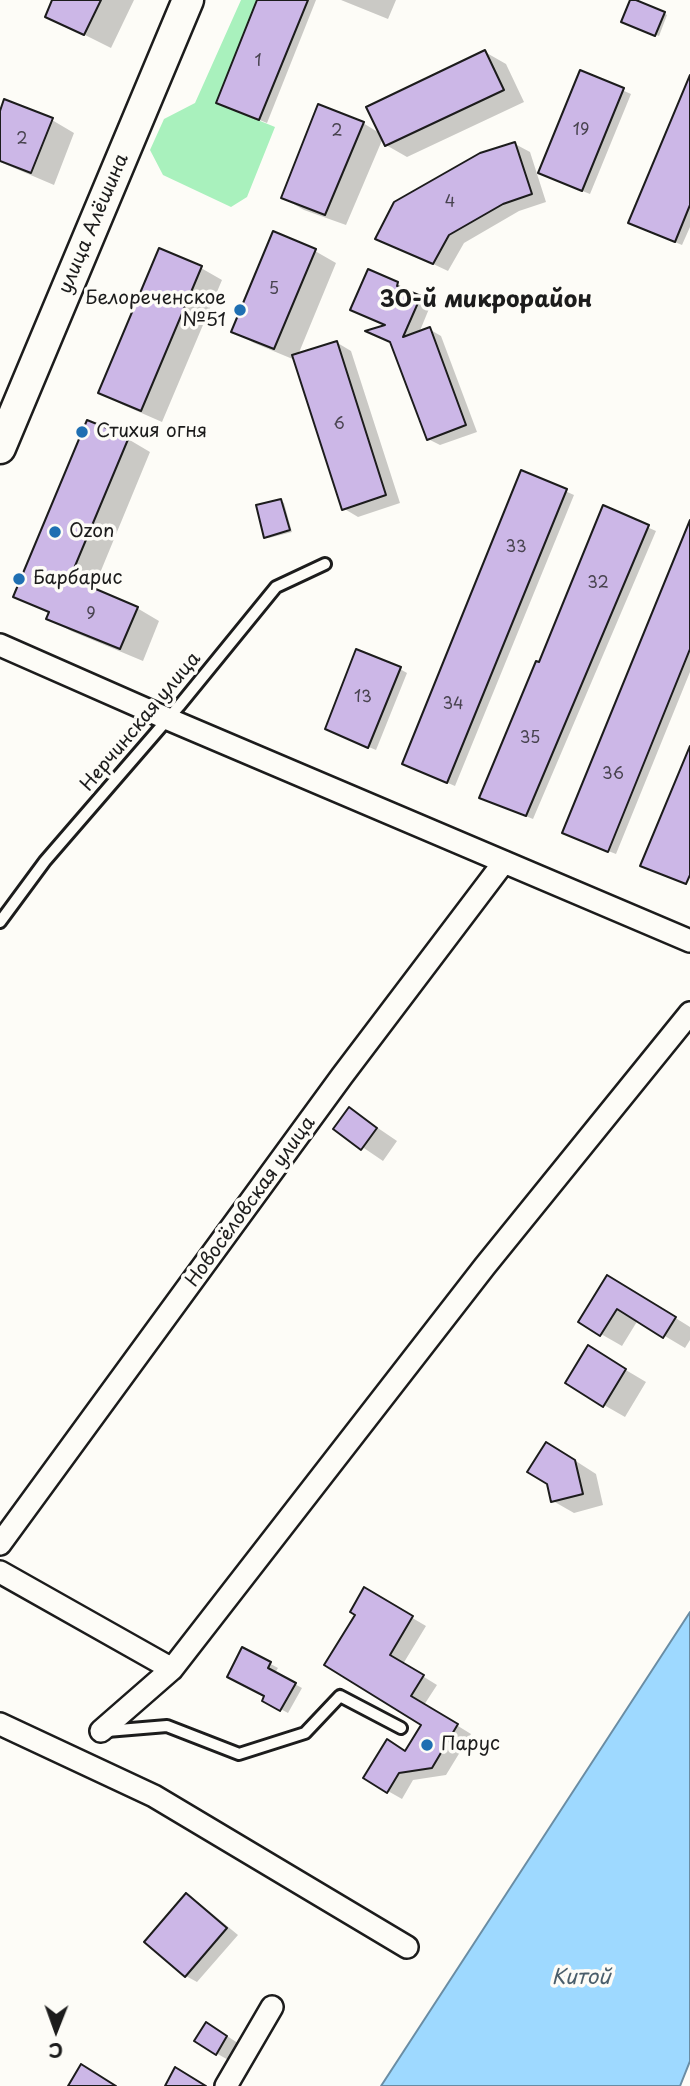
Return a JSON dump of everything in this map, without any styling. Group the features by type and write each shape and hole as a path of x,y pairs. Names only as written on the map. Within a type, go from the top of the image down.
{"street":[{"name":"улица Алёшина","path":"0,448 188,0"},
{"path":"0,645 690,941"},
{"name":"Новосёловская улица","path":"0,1544 334,1087 504,862"},
{"path":"101,1731 172,1669 485,1266 690,1013"},
{"path":"0,1572 172,1669"},
{"path":"0,1724 154,1796 407,1947"},
{"path":"226,2086 272,2007"}],"lane":[{"name":"Нерчинская улица","path":"0,922 45,861 168,719 276,587 325,565"},
{"path":"101,1731 167,1726 239,1754 305,1733 340,1696 401,1728"}],"green space":[{"path":"241,0 257,0 216,103 275,127 247,197 231,207 163,175 150,150 164,119 195,103"}],"water":[{"name":"Китой","path":"690,1612 690,2061 680,2086 381,2086"}],"building":[{"path":"52,0 101,0 84,35 45,17"},
{"path":"257,0 308,0 259,120 216,103"},
{"path":"630,0 665,12 655,36 621,22"},
{"path":"485,50 504,90 385,146 366,107"},
{"path":"580,70 624,88 582,191 538,173"},
{"path":"690,75 690,205 675,242 628,223"},
{"path":"4,99 53,118 31,173 0,161 0,111"},
{"path":"318,104 364,122 325,215 281,198"},
{"path":"515,142 532,194 503,204 449,235 433,264 375,239 394,202 480,153"},
{"path":"273,231 316,249 274,349 231,332"},
{"path":"159,248 202,266 141,411 98,393"},
{"path":"368,269 421,296 403,337 430,327 466,425 427,440 390,342 365,331 385,325 350,310"},
{"path":"337,341 386,495 342,510 292,355"},
{"path":"87,420 129,437 70,578 138,607 120,649 46,619 49,612 13,597"},
{"path":"521,470 567,489 447,783 402,764"},
{"path":"281,499 290,530 264,538 256,505"},
{"path":"603,505 649,525 526,816 479,798 536,661 539,662"},
{"path":"690,520 690,649 608,852 562,833"},
{"path":"356,649 401,667 368,748 325,729"},
{"path":"690,746 690,875 686,884 640,866"},
{"path":"349,1107 377,1128 361,1150 333,1129"},
{"path":"607,1275 676,1317 663,1338 617,1309 600,1336 578,1322"},
{"path":"588,1345 626,1369 603,1407 565,1383"},
{"path":"546,1442 575,1460 583,1494 551,1502 547,1484 527,1472"},
{"path":"364,1587 413,1616 390,1655 424,1675 411,1696 458,1724 432,1768 399,1773 387,1793 363,1778 387,1739 405,1751 421,1725 324,1665 355,1615 350,1612"},
{"path":"242,1647 271,1662 268,1668 296,1683 280,1711 262,1701 264,1696 227,1677"},
{"path":"186,1893 227,1928 185,1977 144,1942"},
{"path":"206,2022 227,2036 216,2055 194,2041"},
{"path":"81,2064 116,2086 68,2086"},
{"path":"175,2067 206,2086 165,2086"}],"place":[{"name":"Белореченское №51","path":"240,310"},
{"name":"Стихия огня","path":"82,432"},
{"name":"Ozon","path":"55,532"},
{"name":"Барбарис","path":"19,579"},
{"name":"Парус","path":"427,1745"}],"district":[{"name":"30-й микрорайон","path":"486,301"}]}
